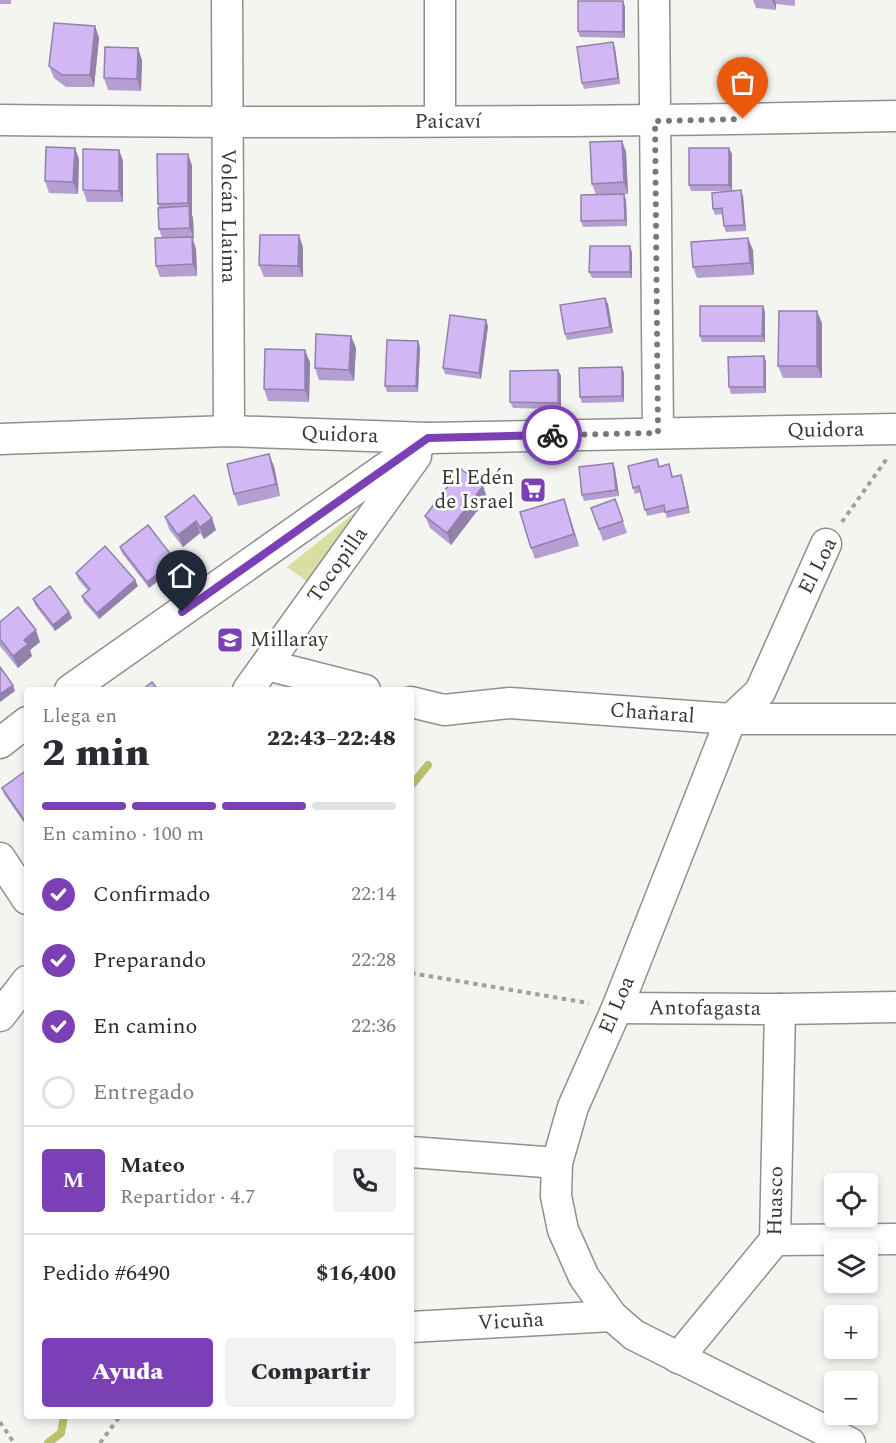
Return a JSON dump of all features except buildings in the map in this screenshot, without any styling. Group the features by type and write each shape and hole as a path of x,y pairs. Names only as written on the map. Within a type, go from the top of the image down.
{"street":[{"name":"Volcán Llaima","path":"227,0 229,431"},
{"path":"440,0 440,121"},
{"path":"654,0 658,433"},
{"name":"Paicaví","path":"0,120 227,123 655,121 896,116"},
{"name":"Quidora","path":"0,439 229,431 428,438 896,429"},
{"path":"74,687 428,438"},
{"name":"Tocopilla","path":"250,687 428,438"},
{"name":"El Loa","path":"826,544 760,692 731,719 617,1008 573,1107 557,1163 556,1196 564,1230 584,1277 612,1316 634,1335 850,1443"},
{"path":"267,665 353,687"},
{"name":"Chañaral","path":"414,703 444,710 510,703 731,719 896,719"},
{"path":"0,743 24,724"},
{"path":"0,858 24,894"},
{"path":"0,1016 24,985"},
{"name":"Antofagasta","path":"617,1008 780,1009 896,1006"},
{"name":"Huasco","path":"678,1358 775,1240 780,1009"},
{"path":"414,1152 557,1163"},
{"path":"775,1240 896,1239"},
{"name":"Vicuña","path":"414,1327 612,1316"}],"path":[{"name":"El Loa","path":"826,544 882,464"},
{"path":"414,974 617,1008"},
{"path":"100,1443 118,1419"},
{"path":"0,1422 14,1443"}],"green space":[{"path":"378,494 309,583 287,567"}],"waterway":[{"path":"414,782 428,765"},
{"path":"48,1443 61,1433 63,1419"}],"way so far":[{"path":"552,435 658,433 655,121 743,119"}],"place":[{"name":"El Edén de Israel","path":"533,490"},
{"name":"Millaray","path":"230,640"}],"route":[{"path":"182,612 428,438 552,435"}]}
